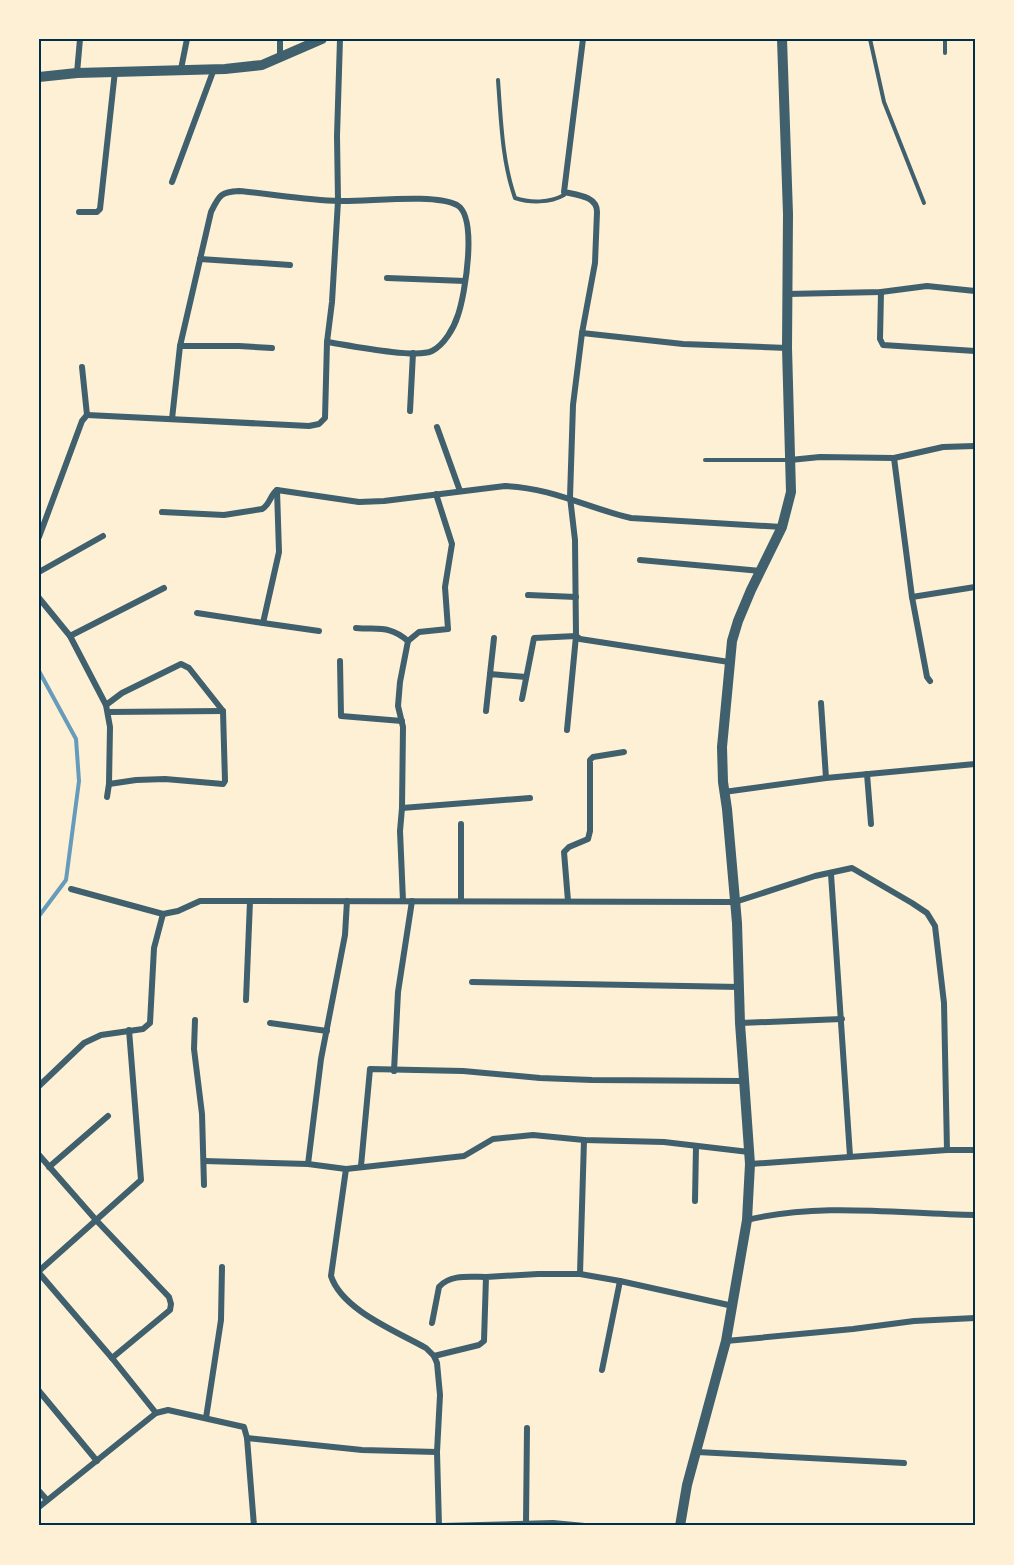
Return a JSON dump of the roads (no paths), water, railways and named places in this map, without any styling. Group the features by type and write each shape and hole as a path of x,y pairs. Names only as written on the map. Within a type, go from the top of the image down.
{"street":[{"path":"77,73 80,39"},
{"path":"181,69 187,39"},
{"path":"280,39 280,59"},
{"path":"39,77 77,73 214,69 262,65 322,39"},
{"path":"39,537 82,421 87,416 309,426 319,424 325,418 327,342 332,302 338,201 337,136 340,39"},
{"path":"567,730 576,636 575,540 570,497 573,405 582,333 595,263 597,206 593,200 564,192 584,39"},
{"path":"680,1526 687,1485 698,1452 726,1341 747,1220 750,1164 743,1081 735,902 722,747 732,641 738,621 782,527 791,492 787,348 788,214 782,39"},
{"path":"172,182 214,69"},
{"path":"79,212 97,212 100,209 115,71"},
{"path":"172,419 180,346 200,259 211,213 218,197 226,191 338,201 435,199 458,206 466,216 469,244 465,281 459,315 441,345 430,352 413,353 327,342"},
{"path":"200,259 290,265"},
{"path":"387,278 465,281"},
{"path":"787,294 882,292 927,286 975,291"},
{"path":"882,292 880,339 883,345 975,351"},
{"path":"582,333 683,344 787,348"},
{"path":"180,346 272,348"},
{"path":"410,411 413,353"},
{"path":"82,367 87,416"},
{"path":"436,427 460,491"},
{"path":"790,460 820,457 894,458 943,447 975,446"},
{"path":"894,458 912,597 927,677 930,681"},
{"path":"162,512 224,515 262,508 267,506 273,493 277,490 359,502 505,486 524,487 570,497 631,518 782,527"},
{"path":"263,623 279,552 277,490"},
{"path":"403,901 400,831 402,722 398,706 400,682 408,641 419,632 447,629 445,587 452,544 436,494"},
{"path":"39,572 103,536"},
{"path":"640,560 761,571"},
{"path":"912,597 975,587"},
{"path":"70,636 164,588"},
{"path":"528,595 576,597"},
{"path":"39,598 70,636 107,709 110,784 107,797"},
{"path":"196,613 319,631"},
{"path":"356,628 377,627 397,632 408,641"},
{"path":"522,699 534,638 576,636 580,639 628,648 729,662"},
{"path":"486,711 495,638"},
{"path":"340,661 340,716 402,722"},
{"path":"107,709 122,693 181,664 189,668 223,711 224,784 165,779 110,784"},
{"path":"490,674 526,678"},
{"path":"820,703 826,778"},
{"path":"107,709 223,711"},
{"path":"568,902 564,852 569,847 588,839 590,760 593,757 624,752"},
{"path":"724,792 826,778 975,764"},
{"path":"867,774 871,824"},
{"path":"402,808 530,798"},
{"path":"461,824 462,901"},
{"path":"71,889 163,914 178,911 200,901 735,902 815,876 831,874 847,868 856,870 927,913 935,926 944,1003 947,1150"},
{"path":"831,874 850,1156"},
{"path":"246,1000 250,901"},
{"path":"308,1164 321,1059 345,935 347,901"},
{"path":"394,1071 398,992 411,901"},
{"path":"39,1086 84,1043 101,1035 143,1029 150,1023 154,948 163,914"},
{"path":"472,982 740,987"},
{"path":"740,1023 842,1019"},
{"path":"195,1020 194,1049 202,1114 204,1185"},
{"path":"270,1023 327,1031"},
{"path":"129,1030 141,1180 39,1272 156,1413"},
{"path":"361,1166 370,1069 462,1071 592,1080 743,1081"},
{"path":"49,1167 108,1116"},
{"path":"204,1161 308,1164 346,1169 464,1156 494,1139 533,1135 584,1140 664,1142 749,1152"},
{"path":"580,1274 584,1140"},
{"path":"695,1201 696,1146"},
{"path":"750,1164 975,1150"},
{"path":"39,1155 96,1220 170,1297 170,1310 112,1358"},
{"path":"346,1169 331,1276 334,1287 359,1310 426,1348 434,1356 437,1363 440,1395 437,1452 440,1526 526,1523 585,1526"},
{"path":"747,1220 770,1214 838,1210 975,1215"},
{"path":"206,1418 220,1320 222,1267"},
{"path":"432,1323 439,1287 443,1282 457,1278 580,1274 733,1306"},
{"path":"434,1356 479,1345 484,1341 486,1277"},
{"path":"602,1370 620,1281"},
{"path":"726,1341 914,1321 975,1318"},
{"path":"39,1391 95,1459"},
{"path":"39,1507 95,1459 156,1413 168,1410 244,1427 247,1438 254,1526"},
{"path":"526,1523 527,1428"},
{"path":"247,1438 362,1450 437,1452"},
{"path":"698,1452 904,1463"},
{"path":"39,1491 46,1500"}],"lane":[{"path":"870,39 884,102 924,203"},
{"path":"945,39 945,53"},
{"path":"498,81 508,178 515,198 527,202 557,199 564,195 564,192"},
{"path":"705,460 790,460"}],"waterway":[{"path":"39,671 76,739 79,781 66,880 39,916"}]}
